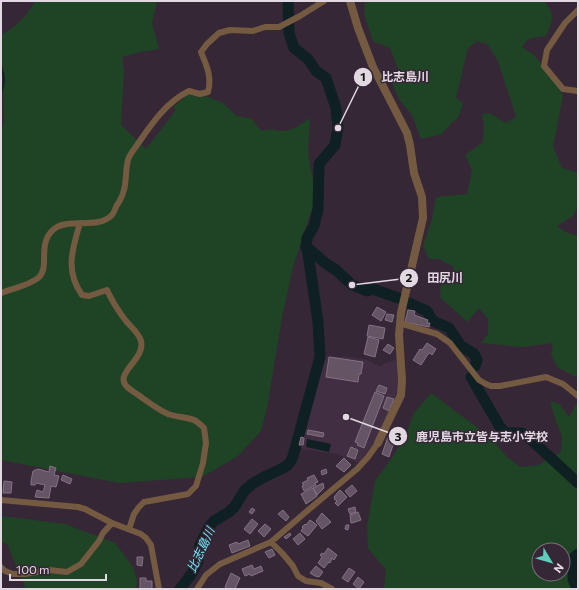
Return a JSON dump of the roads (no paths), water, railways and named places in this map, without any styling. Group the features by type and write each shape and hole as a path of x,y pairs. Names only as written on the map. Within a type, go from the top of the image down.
{"street":[{"path":"1,293 29,283 38,278 43,271 43,248 52,231 62,224 99,221 112,214 123,193 128,159 157,117 183,94 189,91 200,94 208,92 211,84 201,52 219,32 230,30 252,31 265,27 279,27 324,1"},
{"path":"197,589 206,575 220,564 271,542 356,469 368,457 378,443 401,395 400,313 424,218 423,202 414,173 407,133 374,67 358,28 350,1"},
{"path":"578,10 565,23 547,50 544,66 563,89 578,91"},
{"path":"80,223 72,250 71,263 74,282 82,295 89,296 107,290 111,300 126,321 138,334 141,341 142,349 138,358 127,369 124,376 124,382 129,388 167,414 195,420 204,428 206,443 203,462 196,486 188,494 144,502 134,514 129,529"},
{"path":"399,323 437,334 450,343 479,380 486,384 491,386 500,386 546,377 563,384 578,396"},
{"path":"1,500 78,507 112,523 141,534 149,542 159,589"},
{"path":"1,567 5,571 13,574 25,574 49,570 67,572 81,564 92,552 112,523"},
{"path":"271,542 293,566 298,576 306,581 321,583 332,589"}],"waterway":[{"name":"比志島川","path":"180,589 192,573 198,561 200,545 209,527 214,521 229,512 235,506 245,490 252,484 288,465 292,459 320,357 318,322 307,247 306,248 307,238 314,226 318,209 319,164 335,145 338,128 336,108 326,78 316,71 308,59 294,48 289,33 288,1"},
{"path":"1,67 4,80 1,92"},
{"path":"307,247 352,285 367,291 373,289 398,298"},
{"path":"409,303 427,311 433,321 449,328 461,346 474,354 477,360 475,366"},
{"path":"471,377 500,427 504,431"},
{"path":"510,433 522,433 528,437 578,483"},
{"path":"577,589 573,579 574,558 578,554"}],"place":[{"name":"比志島川","path":"338,128"},
{"name":"田尻川","path":"352,285"},
{"name":"鹿児島市立皆与志小学校","path":"346,417"}]}
